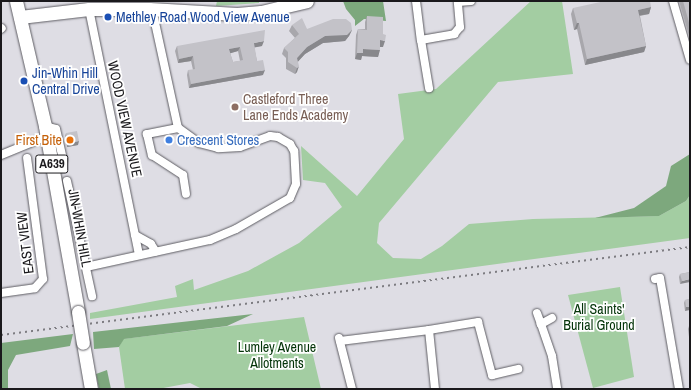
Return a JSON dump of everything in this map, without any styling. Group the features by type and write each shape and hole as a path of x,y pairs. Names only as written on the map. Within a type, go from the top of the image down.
{"main road":[{"name":"JIN-WHIN HILL","path":"16,1 46,131 91,389"},
{"path":"20,17 89,9 152,9 237,14 261,12 300,2"}],"street":[{"path":"416,1 428,88"},
{"path":"422,40 454,34 460,26 458,2 471,1"},
{"path":"673,1 690,60"},
{"name":"WOOD VIEW AVENUE","path":"89,9 139,255"},
{"path":"86,267 210,240 236,229 290,198 296,184 296,159 292,147 278,137 270,136 242,146 218,148 195,141 178,128 152,9"},
{"path":"178,128 147,134 152,155 183,175 186,194"},
{"path":"1,155 46,131 56,129 63,159"},
{"name":"EAST VIEW","path":"1,293 35,288 43,279 27,158"},
{"path":"67,181 92,296"},
{"path":"135,235 151,244 156,252"},
{"path":"655,279 660,278 679,389"},
{"path":"537,313 552,356 557,389"},
{"path":"541,324 552,318"},
{"path":"352,389 340,339 429,330 478,322 492,375 518,369"},
{"path":"429,330 435,389"}],"green space":[{"path":"217,1 259,1 259,3 216,6"},
{"path":"343,1 383,1 386,21 364,19 355,26 355,20 346,9"},
{"path":"531,1 562,1 573,74 498,82 379,223 377,243 393,258 421,259 442,246 469,224 533,219 659,216 686,201 690,195 690,238 90,319 90,313 177,297 175,286 193,279 194,290 248,271 299,243 342,207 325,183 303,180 301,146 357,196 404,139 398,94 436,89"},
{"path":"690,154 690,195 686,201 659,216 595,218 634,208 666,186 671,166"},
{"name":"All Saints' Burial Ground","path":"620,287 634,377 593,388 568,295"},
{"path":"253,314 227,326 124,339 119,347 94,349 93,332"},
{"name":"Lumley Avenue Allotments","path":"304,317 321,389 202,389 190,383 158,389 125,389 119,347 123,339"},
{"path":"73,334 70,346 16,355 8,370 8,389 1,389 1,343"},
{"path":"107,370 111,389 99,389 96,374"}],"building":[{"path":"605,1 650,1 651,7 638,10 646,46 587,59 579,23 577,23 573,8"},
{"path":"683,1 690,1 690,26"},
{"path":"367,16 383,17 383,34 386,35 385,41 380,40 380,50 363,49 363,53 357,53 358,29 367,30"},
{"path":"302,18 307,29 333,19 346,19 351,23 352,30 347,35 325,36 307,47 297,58 299,66 297,68 288,62 288,52 284,48 299,34 292,25"},
{"path":"265,30 264,41 254,43 257,61 263,60 265,70 191,84 188,70 195,69 193,56 179,59 177,46","holes":["240,47 243,60 233,62 229,49"]},
{"path":"77,131 79,141 68,143 66,133"},
{"path":"690,272 690,279 682,281 680,274"},
{"path":"690,299 690,307 686,307 685,300"}],"railway":[{"path":"1,335 690,247"}],"place":[{"name":"Methley Road Wood View Avenue","path":"108,17"},
{"name":"Jin-Whin Hill Central Drive","path":"24,81"},
{"name":"Castleford Three Lane Ends Academy","path":"235,107"},
{"name":"First Bite","path":"70,140"},
{"name":"Crescent Stores","path":"169,140"}]}
